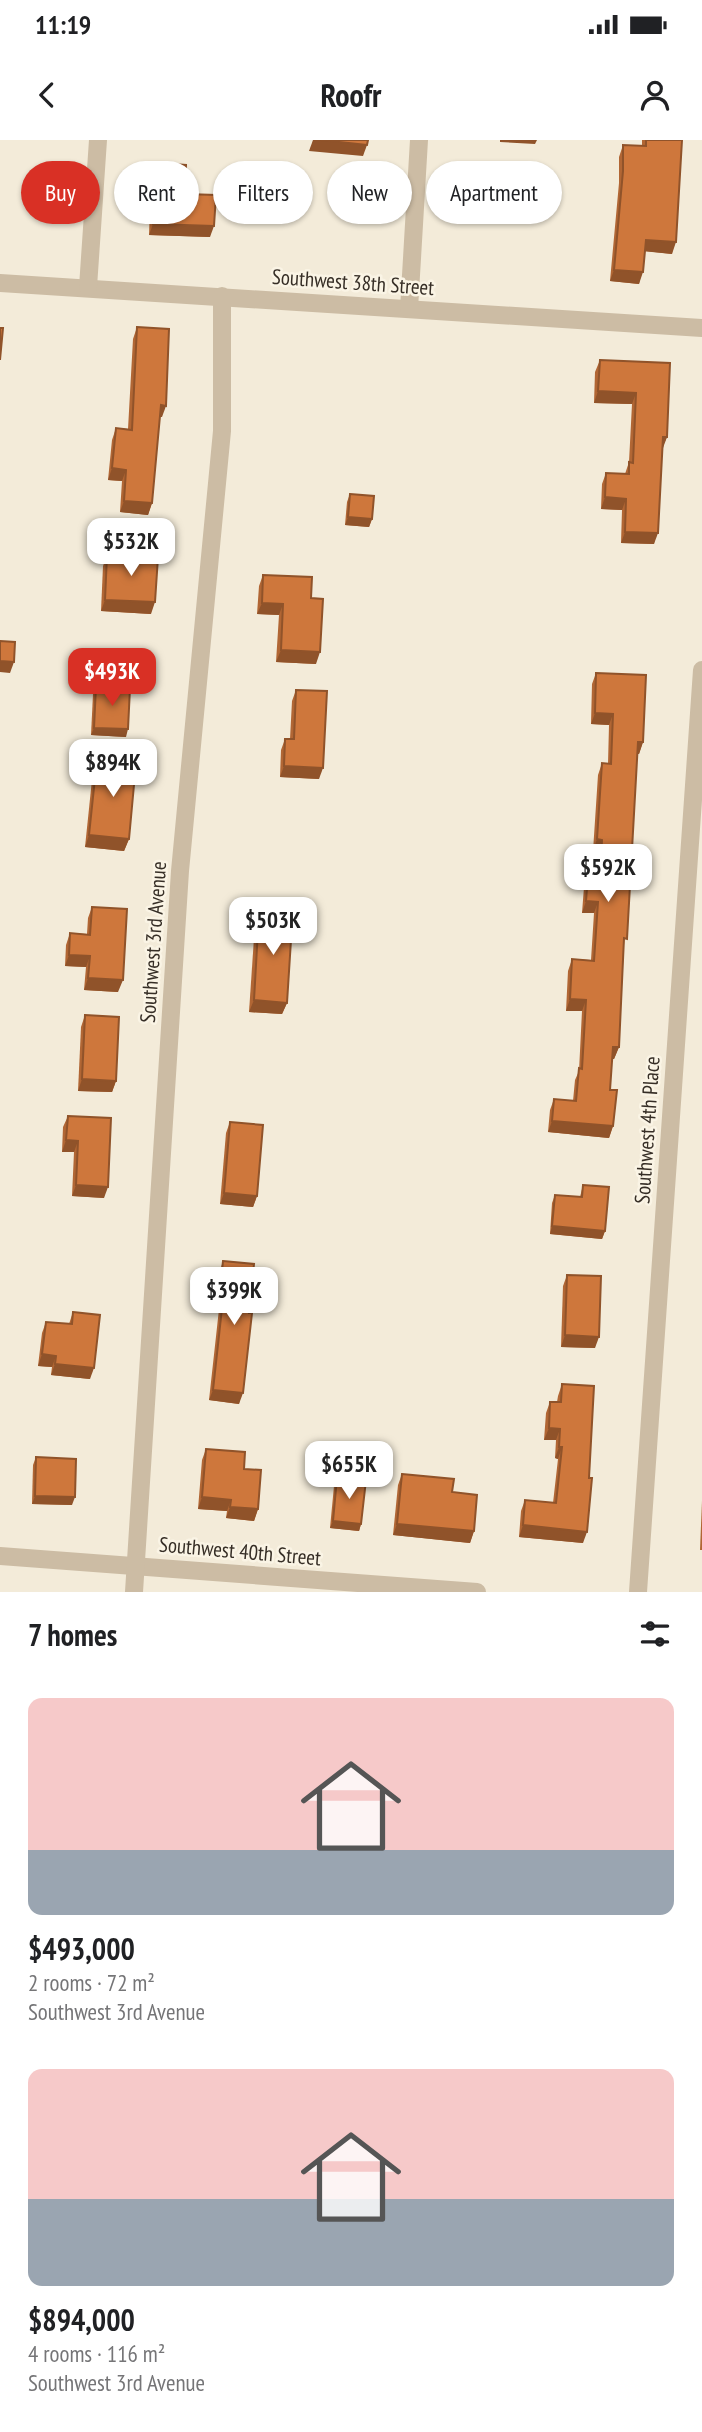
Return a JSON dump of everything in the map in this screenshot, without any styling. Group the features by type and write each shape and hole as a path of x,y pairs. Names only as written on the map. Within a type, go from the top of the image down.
{"street":[{"path":"88,287 98,140"},
{"path":"409,309 419,140"},
{"name":"Southwest 38th Street","path":"0,283 702,328"},
{"name":"Southwest 3rd Avenue","path":"134,1592 180,872 222,431 222,296"},
{"name":"Southwest 4th Place","path":"638,1592 702,670"},
{"name":"Southwest 40th Street","path":"0,1556 477,1592"}],"building":[{"path":"321,140 368,140 367,145"},
{"path":"646,140 682,140 676,242 646,240 643,272 614,270 623,145 646,146"},
{"path":"199,194 213,195 214,226 153,224 199,224"},
{"path":"137,327 169,329 166,406 161,405 152,503 124,501 126,470 112,468 116,428 132,430"},
{"path":"0,328 3,328 0,360"},
{"path":"600,360 670,363 667,437 663,437 658,533 625,532 626,499 605,497 606,473 629,474 629,462 633,463 636,393 598,391"},
{"path":"350,494 374,496 372,519 348,517"},
{"path":"107,555 158,557 155,602 105,600"},
{"path":"263,575 312,577 311,598 323,599 320,652 281,650 283,604 262,603"},
{"path":"0,641 15,642 14,662 0,661"},
{"path":"596,673 646,675 643,742 638,742 619,1047 613,1047 610,1090 617,1090 613,1126 552,1121 554,1099 576,1101 579,1068 582,1069 586,1000 570,999 572,959 594,961 598,902 586,901 588,876 600,876 602,840 597,839 602,763 611,764 613,714 595,713"},
{"path":"96,686 130,688 128,729 94,728"},
{"path":"296,690 327,691 323,768 284,766 285,739 294,739"},
{"path":"97,759 136,763 129,839 89,835"},
{"path":"92,907 127,909 123,980 88,978 90,956 69,955 70,933 90,935"},
{"path":"259,912 294,914 287,1003 254,1000"},
{"path":"85,1015 119,1017 116,1081 82,1079"},
{"path":"68,1116 111,1118 108,1187 76,1185 78,1141 66,1140"},
{"path":"230,1122 263,1125 257,1196 224,1193"},
{"path":"583,1185 609,1187 605,1231 552,1226 555,1195 582,1197"},
{"path":"223,1261 254,1264 249,1313 252,1313 243,1393 213,1390 224,1290 220,1290"},
{"path":"567,1275 601,1276 599,1337 565,1335"},
{"path":"73,1312 100,1315 94,1368 55,1364 56,1356 42,1354 46,1322 72,1324"},
{"path":"562,1384 594,1386 589,1478 592,1478 587,1532 523,1525 525,1500 556,1503 562,1447 559,1447 560,1429 549,1428 550,1402 561,1402"},
{"path":"206,1449 245,1452 244,1469 261,1470 258,1509 230,1507 231,1500 202,1497"},
{"path":"36,1457 76,1459 75,1497 35,1496"},
{"path":"402,1474 454,1479 452,1492 477,1495 474,1531 397,1524"},
{"path":"337,1478 366,1480 361,1524 333,1521"}]}
